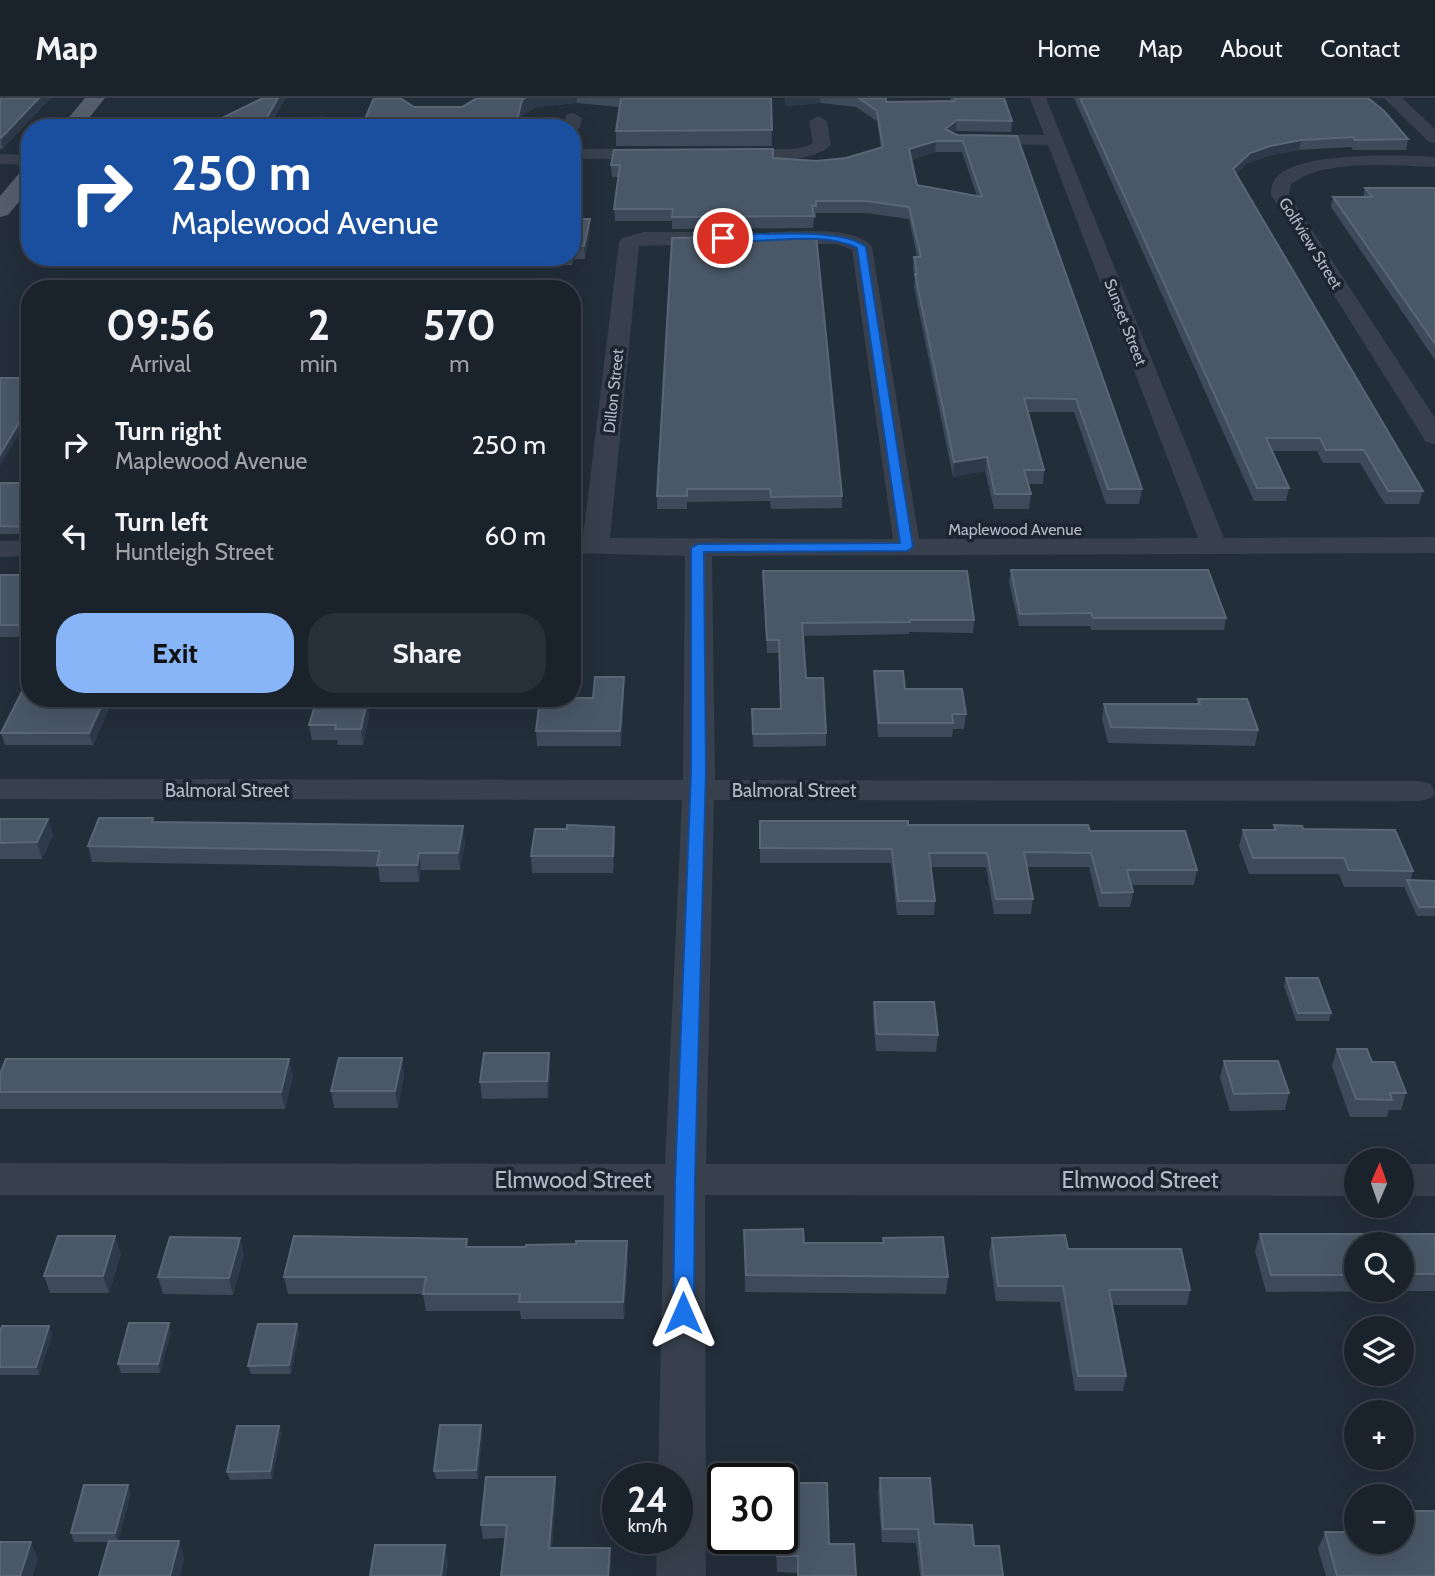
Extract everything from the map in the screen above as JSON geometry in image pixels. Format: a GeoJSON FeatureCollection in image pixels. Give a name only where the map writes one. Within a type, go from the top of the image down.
{"type":"FeatureCollection","features":[{"type":"Feature","properties":{"kind":"main road"},"geometry":{"type":"LineString","coordinates":[[78,119],[95,98]]}},
{"type":"Feature","properties":{"kind":"main road"},"geometry":{"type":"LineString","coordinates":[[0,210],[21,186]]}},
{"type":"Feature","properties":{"kind":"street","name":"Sunset Street"},"geometry":{"type":"LineString","coordinates":[[1038,98],[1210,537]]}},
{"type":"Feature","properties":{"kind":"street"},"geometry":{"type":"LineString","coordinates":[[1392,98],[1435,138]]}},
{"type":"Feature","properties":{"kind":"street"},"geometry":{"type":"LineString","coordinates":[[708,154],[797,154],[814,151],[822,145],[818,121]]}},
{"type":"Feature","properties":{"kind":"street"},"geometry":{"type":"LineString","coordinates":[[956,139],[1055,140]]}},
{"type":"Feature","properties":{"kind":"street"},"geometry":{"type":"LineString","coordinates":[[581,154],[681,154]]}},
{"type":"Feature","properties":{"kind":"street"},"geometry":{"type":"LineString","coordinates":[[0,159],[21,160]]}},
{"type":"Feature","properties":{"kind":"street","name":"Golfview Street"},"geometry":{"type":"LineString","coordinates":[[1435,162],[1323,164],[1290,174],[1278,187],[1280,195],[1435,437]]}},
{"type":"Feature","properties":{"kind":"street","name":"Dillon Street"},"geometry":{"type":"LineString","coordinates":[[584,544],[629,244],[633,240],[840,239],[855,243],[863,250],[905,538]]}},
{"type":"Feature","properties":{"kind":"street","name":"Maplewood Avenue"},"geometry":{"type":"LineString","coordinates":[[1210,537],[1435,527]]}},
{"type":"Feature","properties":{"kind":"street","name":"Maplewood Avenue"},"geometry":{"type":"LineString","coordinates":[[584,544],[662,535],[905,538],[1210,537],[1435,545]]}},
{"type":"Feature","properties":{"kind":"street","name":"Maplewood Avenue"},"geometry":{"type":"LineString","coordinates":[[584,544],[698,548],[905,538]]}},
{"type":"Feature","properties":{"kind":"street"},"geometry":{"type":"LineString","coordinates":[[0,549],[21,548]]}},
{"type":"Feature","properties":{"kind":"street"},"geometry":{"type":"LineString","coordinates":[[681,1576],[685,1180],[697,790],[698,548]]}},
{"type":"Feature","properties":{"kind":"street","name":"Balmoral Street"},"geometry":{"type":"LineString","coordinates":[[0,789],[1420,791]]}},
{"type":"Feature","properties":{"kind":"street","name":"Elmwood Street"},"geometry":{"type":"LineString","coordinates":[[0,1180],[1344,1180]]}},
{"type":"Feature","properties":{"kind":"street"},"geometry":{"type":"LineString","coordinates":[[1414,1181],[1435,1181]]}},
{"type":"Feature","properties":{"kind":"building"},"geometry":{"type":"Polygon","coordinates":[[[0,98],[39,98],[1,138],[0,138],[0,98]]]}},
{"type":"Feature","properties":{"kind":"building"},"geometry":{"type":"Polygon","coordinates":[[[263,98],[278,98],[266,119],[220,119],[263,98]]]}},
{"type":"Feature","properties":{"kind":"building"},"geometry":{"type":"Polygon","coordinates":[[[374,98],[400,98],[414,107],[462,107],[477,98],[525,98],[522,100],[517,119],[365,119],[374,98]]]}},
{"type":"Feature","properties":{"kind":"building"},"geometry":{"type":"Polygon","coordinates":[[[621,98],[771,98],[772,130],[616,131],[621,98]]]}},
{"type":"Feature","properties":{"kind":"building"},"geometry":{"type":"Polygon","coordinates":[[[859,98],[886,98],[886,102],[1004,98],[1012,121],[957,120],[945,129],[957,135],[1017,136],[1142,489],[1108,489],[1076,399],[1024,398],[1044,470],[1024,470],[1031,494],[995,494],[987,457],[954,462],[915,274],[914,257],[921,257],[909,207],[866,201],[816,201],[816,206],[812,206],[814,216],[672,217],[673,209],[614,209],[620,165],[611,165],[614,150],[773,149],[773,158],[817,161],[846,158],[883,147],[877,111],[859,98]],[[936,141],[909,149],[917,185],[982,197],[963,141],[936,141]]]}},
{"type":"Feature","properties":{"kind":"building"},"geometry":{"type":"Polygon","coordinates":[[[1080,98],[1368,98],[1384,111],[1408,139],[1355,140],[1353,137],[1301,140],[1250,153],[1233,169],[1423,491],[1388,491],[1364,450],[1326,450],[1320,438],[1266,438],[1289,488],[1257,488],[1080,98]]]}},
{"type":"Feature","properties":{"kind":"building"},"geometry":{"type":"Polygon","coordinates":[[[1365,188],[1435,188],[1435,344],[1333,197],[1372,197],[1365,188]]]}},
{"type":"Feature","properties":{"kind":"building"},"geometry":{"type":"Polygon","coordinates":[[[581,219],[590,219],[584,246],[581,246],[581,219]]]}},
{"type":"Feature","properties":{"kind":"building"},"geometry":{"type":"Polygon","coordinates":[[[816,235],[842,496],[771,497],[770,489],[687,489],[687,496],[657,496],[672,238],[816,235]]]}},
{"type":"Feature","properties":{"kind":"building"},"geometry":{"type":"Polygon","coordinates":[[[0,378],[21,378],[21,419],[0,455],[0,378]]]}},
{"type":"Feature","properties":{"kind":"building"},"geometry":{"type":"Polygon","coordinates":[[[0,483],[21,483],[21,527],[0,526],[0,483]]]}},
{"type":"Feature","properties":{"kind":"building"},"geometry":{"type":"Polygon","coordinates":[[[1011,570],[1208,570],[1226,618],[1093,618],[1091,613],[1020,614],[1011,570]]]}},
{"type":"Feature","properties":{"kind":"building"},"geometry":{"type":"Polygon","coordinates":[[[763,571],[967,571],[974,620],[802,623],[806,678],[823,678],[826,733],[753,734],[752,709],[781,709],[779,640],[767,640],[763,571]]]}},
{"type":"Feature","properties":{"kind":"building"},"geometry":{"type":"Polygon","coordinates":[[[0,575],[21,575],[21,625],[0,625],[0,575]]]}},
{"type":"Feature","properties":{"kind":"building"},"geometry":{"type":"Polygon","coordinates":[[[874,671],[903,671],[905,689],[962,689],[966,714],[952,714],[953,723],[879,723],[874,671]]]}},
{"type":"Feature","properties":{"kind":"building"},"geometry":{"type":"Polygon","coordinates":[[[595,677],[624,677],[620,731],[536,731],[539,707],[581,707],[581,698],[593,698],[595,677]]]}},
{"type":"Feature","properties":{"kind":"building"},"geometry":{"type":"Polygon","coordinates":[[[21,694],[21,707],[101,707],[89,733],[1,733],[21,694]]]}},
{"type":"Feature","properties":{"kind":"building"},"geometry":{"type":"Polygon","coordinates":[[[1198,699],[1247,699],[1258,730],[1111,727],[1104,704],[1200,704],[1198,699]]]}},
{"type":"Feature","properties":{"kind":"building"},"geometry":{"type":"Polygon","coordinates":[[[314,707],[366,707],[361,729],[309,725],[314,707]]]}},
{"type":"Feature","properties":{"kind":"building"},"geometry":{"type":"Polygon","coordinates":[[[99,818],[153,818],[152,822],[463,826],[458,853],[419,853],[417,865],[377,865],[380,851],[88,846],[99,818]]]}},
{"type":"Feature","properties":{"kind":"building"},"geometry":{"type":"Polygon","coordinates":[[[0,819],[48,819],[37,842],[0,843],[0,819]]]}},
{"type":"Feature","properties":{"kind":"building"},"geometry":{"type":"Polygon","coordinates":[[[760,821],[908,821],[908,825],[1088,825],[1090,831],[1185,831],[1197,870],[1127,870],[1133,892],[1102,893],[1091,853],[1024,852],[1033,899],[996,899],[987,853],[929,853],[935,901],[898,901],[892,849],[760,848],[760,821]]]}},
{"type":"Feature","properties":{"kind":"building"},"geometry":{"type":"Polygon","coordinates":[[[567,825],[614,827],[613,856],[531,856],[535,829],[567,829],[567,825]]]}},
{"type":"Feature","properties":{"kind":"building"},"geometry":{"type":"Polygon","coordinates":[[[1274,825],[1302,826],[1303,829],[1395,830],[1413,871],[1349,870],[1344,858],[1253,858],[1243,830],[1276,830],[1274,825]]]}},
{"type":"Feature","properties":{"kind":"building"},"geometry":{"type":"Polygon","coordinates":[[[1407,880],[1435,881],[1435,907],[1419,907],[1407,880]]]}},
{"type":"Feature","properties":{"kind":"building"},"geometry":{"type":"Polygon","coordinates":[[[1286,978],[1318,978],[1331,1013],[1298,1013],[1286,978]]]}},
{"type":"Feature","properties":{"kind":"building"},"geometry":{"type":"Polygon","coordinates":[[[874,1002],[934,1002],[938,1035],[877,1034],[874,1002]]]}},
{"type":"Feature","properties":{"kind":"building"},"geometry":{"type":"Polygon","coordinates":[[[1337,1049],[1367,1049],[1372,1062],[1394,1062],[1406,1093],[1390,1093],[1392,1100],[1356,1099],[1337,1049]]]}},
{"type":"Feature","properties":{"kind":"building"},"geometry":{"type":"Polygon","coordinates":[[[484,1053],[549,1053],[547,1081],[480,1082],[484,1053]]]}},
{"type":"Feature","properties":{"kind":"building"},"geometry":{"type":"Polygon","coordinates":[[[339,1058],[402,1058],[395,1091],[331,1091],[339,1058]]]}},
{"type":"Feature","properties":{"kind":"building"},"geometry":{"type":"Polygon","coordinates":[[[6,1059],[289,1059],[281,1092],[0,1092],[0,1074],[6,1059]]]}},
{"type":"Feature","properties":{"kind":"building"},"geometry":{"type":"Polygon","coordinates":[[[1224,1061],[1278,1061],[1289,1093],[1234,1094],[1224,1061]]]}},
{"type":"Feature","properties":{"kind":"building"},"geometry":{"type":"Polygon","coordinates":[[[803,1229],[804,1243],[884,1243],[883,1238],[943,1237],[948,1277],[746,1275],[744,1230],[803,1229]]]}},
{"type":"Feature","properties":{"kind":"building"},"geometry":{"type":"Polygon","coordinates":[[[1260,1234],[1344,1234],[1344,1275],[1271,1275],[1260,1234]]]}},
{"type":"Feature","properties":{"kind":"building"},"geometry":{"type":"Polygon","coordinates":[[[1414,1234],[1435,1234],[1435,1274],[1414,1274],[1414,1234]]]}},
{"type":"Feature","properties":{"kind":"building"},"geometry":{"type":"Polygon","coordinates":[[[1065,1235],[1068,1249],[1181,1249],[1190,1290],[1109,1290],[1126,1376],[1078,1376],[1063,1286],[998,1286],[992,1238],[1065,1235]]]}},
{"type":"Feature","properties":{"kind":"building"},"geometry":{"type":"Polygon","coordinates":[[[58,1236],[115,1236],[103,1276],[44,1276],[58,1236]]]}},
{"type":"Feature","properties":{"kind":"building"},"geometry":{"type":"Polygon","coordinates":[[[294,1236],[467,1239],[466,1247],[526,1247],[576,1244],[576,1241],[627,1241],[623,1302],[519,1302],[520,1294],[423,1294],[426,1277],[284,1277],[294,1236]]]}},
{"type":"Feature","properties":{"kind":"building"},"geometry":{"type":"Polygon","coordinates":[[[170,1237],[240,1238],[229,1278],[158,1277],[170,1237]]]}},
{"type":"Feature","properties":{"kind":"building"},"geometry":{"type":"Polygon","coordinates":[[[129,1323],[169,1323],[158,1364],[118,1364],[129,1323]]]}},
{"type":"Feature","properties":{"kind":"building"},"geometry":{"type":"Polygon","coordinates":[[[258,1324],[297,1324],[289,1365],[248,1366],[258,1324]]]}},
{"type":"Feature","properties":{"kind":"building"},"geometry":{"type":"Polygon","coordinates":[[[2,1326],[49,1326],[36,1367],[0,1367],[2,1326]]]}},
{"type":"Feature","properties":{"kind":"building"},"geometry":{"type":"Polygon","coordinates":[[[440,1425],[481,1425],[476,1470],[434,1471],[440,1425]]]}},
{"type":"Feature","properties":{"kind":"building"},"geometry":{"type":"Polygon","coordinates":[[[237,1426],[279,1426],[270,1471],[227,1472],[237,1426]]]}},
{"type":"Feature","properties":{"kind":"building"},"geometry":{"type":"Polygon","coordinates":[[[486,1477],[555,1477],[549,1548],[602,1548],[602,1554],[610,1554],[608,1576],[501,1576],[507,1525],[481,1525],[486,1477]]]}},
{"type":"Feature","properties":{"kind":"building"},"geometry":{"type":"Polygon","coordinates":[[[880,1478],[930,1478],[934,1524],[972,1525],[974,1546],[999,1546],[1003,1576],[923,1576],[918,1529],[883,1529],[880,1478]]]}},
{"type":"Feature","properties":{"kind":"building"},"geometry":{"type":"Polygon","coordinates":[[[798,1483],[827,1483],[829,1544],[854,1544],[856,1576],[798,1576],[798,1556],[777,1556],[798,1554],[798,1483]]]}},
{"type":"Feature","properties":{"kind":"building"},"geometry":{"type":"Polygon","coordinates":[[[84,1485],[128,1485],[115,1533],[71,1533],[84,1485]]]}},
{"type":"Feature","properties":{"kind":"building"},"geometry":{"type":"Polygon","coordinates":[[[1414,1511],[1435,1511],[1435,1576],[1337,1576],[1325,1532],[1344,1532],[1344,1554],[1414,1554],[1414,1511]]]}},
{"type":"Feature","properties":{"kind":"building"},"geometry":{"type":"Polygon","coordinates":[[[109,1541],[179,1541],[170,1576],[99,1576],[109,1541]]]}},
{"type":"Feature","properties":{"kind":"building"},"geometry":{"type":"Polygon","coordinates":[[[0,1542],[31,1542],[20,1576],[0,1576],[0,1542]]]}},
{"type":"Feature","properties":{"kind":"building"},"geometry":{"type":"Polygon","coordinates":[[[375,1545],[445,1545],[441,1576],[370,1576],[375,1545]]]}},
{"type":"Feature","properties":{"kind":"route"},"geometry":{"type":"LineString","coordinates":[[683,1313],[699,771],[698,548],[907,547],[862,247],[850,241],[829,237],[723,238]]}}]}
